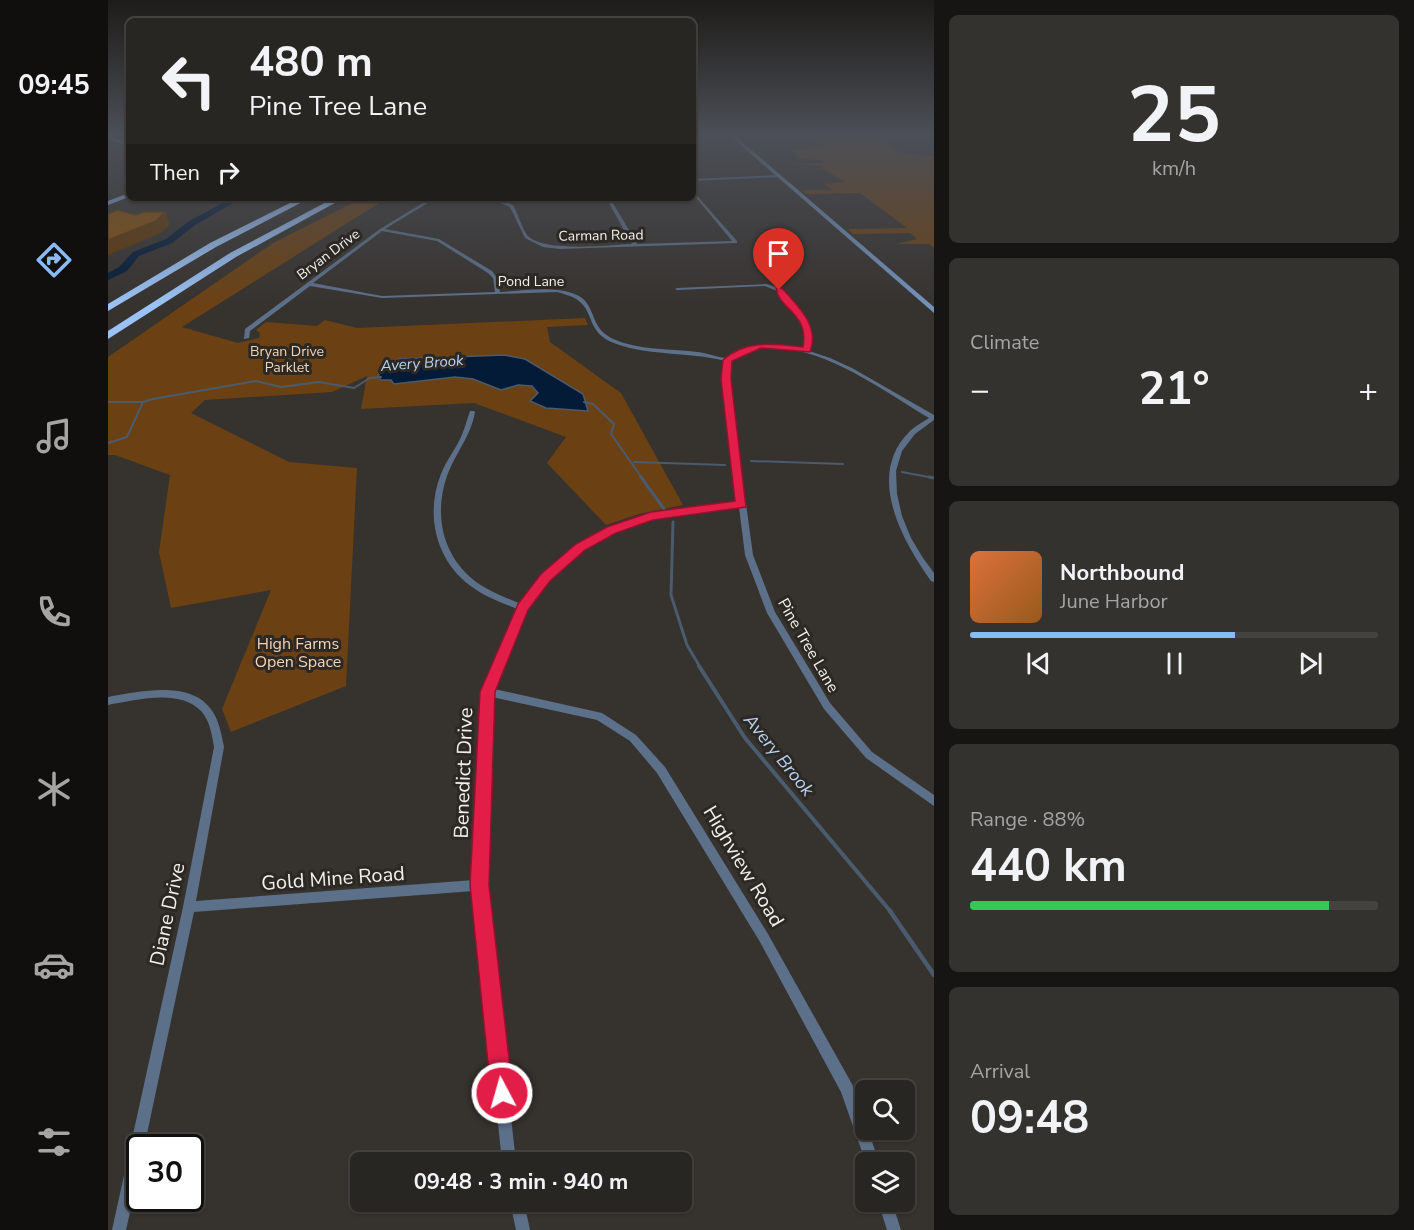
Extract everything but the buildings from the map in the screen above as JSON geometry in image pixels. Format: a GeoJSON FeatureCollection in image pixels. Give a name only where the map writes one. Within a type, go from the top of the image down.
{"type":"FeatureCollection","features":[{"type":"Feature","properties":{"kind":"highway"},"geometry":{"type":"LineString","coordinates":[[108,301],[192,251],[288,201]]}},
{"type":"Feature","properties":{"kind":"highway"},"geometry":{"type":"LineString","coordinates":[[108,308],[213,245],[300,201]]}},
{"type":"Feature","properties":{"kind":"highway"},"geometry":{"type":"LineString","coordinates":[[108,328],[229,251],[324,201]]}},
{"type":"Feature","properties":{"kind":"highway"},"geometry":{"type":"LineString","coordinates":[[108,336],[240,251],[334,201]]}},
{"type":"Feature","properties":{"kind":"main road"},"geometry":{"type":"LineString","coordinates":[[797,191],[934,311]]}},
{"type":"Feature","properties":{"kind":"main road"},"geometry":{"type":"LineString","coordinates":[[108,203],[126,196]]}},
{"type":"Feature","properties":{"kind":"street","name":"Carman Road"},"geometry":{"type":"LineString","coordinates":[[500,201],[512,206],[526,237],[534,242],[560,248],[735,242],[696,196]]}},
{"type":"Feature","properties":{"kind":"street","name":"Bryan Drive"},"geometry":{"type":"LineString","coordinates":[[246,338],[247,330],[381,230],[429,201]]}},
{"type":"Feature","properties":{"kind":"street"},"geometry":{"type":"LineString","coordinates":[[610,201],[635,245]]}},
{"type":"Feature","properties":{"kind":"street"},"geometry":{"type":"LineString","coordinates":[[381,230],[426,236],[448,243],[490,272],[495,278],[498,293]]}},
{"type":"Feature","properties":{"kind":"street","name":"Pond Lane"},"geometry":{"type":"LineString","coordinates":[[309,284],[382,297],[570,293],[587,304],[599,332],[614,341],[635,347],[693,352],[728,360]]}},
{"type":"Feature","properties":{"kind":"street"},"geometry":{"type":"LineString","coordinates":[[677,289],[765,285],[779,290],[803,318],[810,335],[807,350]]}},
{"type":"Feature","properties":{"kind":"street"},"geometry":{"type":"LineString","coordinates":[[728,360],[744,350],[760,346],[807,350],[831,360],[933,417],[916,428],[898,448],[892,476],[893,495],[899,518],[924,566],[934,579]]}},
{"type":"Feature","properties":{"kind":"street","name":"Pine Tree Lane"},"geometry":{"type":"LineString","coordinates":[[728,360],[726,379],[749,555],[771,613],[827,706],[869,755],[934,801]]}},
{"type":"Feature","properties":{"kind":"street"},"geometry":{"type":"LineString","coordinates":[[472,412],[471,425],[444,475],[438,496],[436,519],[441,544],[454,566],[476,586],[522,608]]}},
{"type":"Feature","properties":{"kind":"street","name":"Benedict Drive"},"geometry":{"type":"LineString","coordinates":[[508,1152],[479,885],[488,692],[522,608],[546,578],[581,547],[612,530],[651,516],[741,504]]}},
{"type":"Feature","properties":{"kind":"street","name":"Diane Drive"},"geometry":{"type":"LineString","coordinates":[[108,701],[176,692],[193,698],[218,726],[219,747],[189,907],[118,1230]]}},
{"type":"Feature","properties":{"kind":"street","name":"Highview Road"},"geometry":{"type":"LineString","coordinates":[[488,692],[599,716],[633,738],[662,770],[764,938],[847,1089],[869,1152]]}},
{"type":"Feature","properties":{"kind":"street","name":"Gold Mine Road"},"geometry":{"type":"LineString","coordinates":[[189,907],[479,885]]}},
{"type":"Feature","properties":{"kind":"street"},"geometry":{"type":"LineString","coordinates":[[519,1212],[523,1230]]}},
{"type":"Feature","properties":{"kind":"street"},"geometry":{"type":"LineString","coordinates":[[888,1212],[894,1230]]}},
{"type":"Feature","properties":{"kind":"green space"},"geometry":{"type":"Polygon","coordinates":[[[803,191],[934,191],[934,248],[929,244],[896,244],[917,239],[910,233],[853,234],[848,229],[907,228],[860,193],[806,194],[803,191]]]}},
{"type":"Feature","properties":{"kind":"green space"},"geometry":{"type":"Polygon","coordinates":[[[356,201],[382,201],[182,327],[238,343],[259,338],[260,333],[256,330],[266,322],[317,326],[325,320],[357,328],[585,318],[588,325],[547,327],[550,342],[621,393],[683,505],[639,514],[606,525],[547,463],[566,437],[474,403],[361,409],[367,376],[332,392],[205,400],[191,413],[289,462],[357,468],[346,686],[231,732],[222,709],[271,590],[171,608],[159,552],[170,475],[115,455],[108,455],[108,357],[273,243],[356,201]]]}},
{"type":"Feature","properties":{"kind":"water"},"geometry":{"type":"Polygon","coordinates":[[[504,355],[525,359],[583,394],[588,411],[546,408],[530,401],[538,393],[532,386],[518,385],[501,390],[473,379],[455,377],[394,384],[391,380],[381,380],[378,377],[380,372],[399,359],[504,355]]]}},
{"type":"Feature","properties":{"kind":"waterway"},"geometry":{"type":"LineString","coordinates":[[108,277],[123,269],[136,254],[169,241],[192,223],[232,201]]}},
{"type":"Feature","properties":{"kind":"waterway","name":"Avery Brook"},"geometry":{"type":"LineString","coordinates":[[143,402],[256,381],[281,387],[319,382],[354,388],[370,378],[381,377]]}},
{"type":"Feature","properties":{"kind":"waterway"},"geometry":{"type":"LineString","coordinates":[[108,402],[143,402]]}},
{"type":"Feature","properties":{"kind":"waterway","name":"Avery Brook"},"geometry":{"type":"LineString","coordinates":[[108,443],[127,437],[143,402]]}},
{"type":"Feature","properties":{"kind":"waterway","name":"Avery Brook"},"geometry":{"type":"LineString","coordinates":[[584,402],[593,404],[614,424],[611,434],[642,478]]}},
{"type":"Feature","properties":{"kind":"waterway"},"geometry":{"type":"LineString","coordinates":[[751,461],[843,464]]}},
{"type":"Feature","properties":{"kind":"waterway"},"geometry":{"type":"LineString","coordinates":[[634,462],[725,465]]}},
{"type":"Feature","properties":{"kind":"waterway"},"geometry":{"type":"LineString","coordinates":[[902,472],[934,478],[929,477]]}},
{"type":"Feature","properties":{"kind":"waterway","name":"Avery Brook"},"geometry":{"type":"LineString","coordinates":[[641,477],[664,509]]}},
{"type":"Feature","properties":{"kind":"waterway","name":"Avery Brook"},"geometry":{"type":"LineString","coordinates":[[673,522],[671,595],[687,645],[700,667]]}},
{"type":"Feature","properties":{"kind":"waterway","name":"Avery Brook"},"geometry":{"type":"LineString","coordinates":[[699,666],[745,738],[891,912]]}},
{"type":"Feature","properties":{"kind":"waterway","name":"Avery Brook"},"geometry":{"type":"LineString","coordinates":[[890,911],[934,975]]}},
{"type":"Feature","properties":{"kind":"route"},"geometry":{"type":"LineString","coordinates":[[502,1093],[479,885],[488,692],[522,608],[546,578],[581,547],[612,530],[651,516],[741,504],[726,379],[728,360],[744,350],[760,346],[783,346],[807,350],[810,335],[803,318],[779,290]]}},
{"type":"Feature","properties":{"kind":"park label","name":"Bryan Drive Parklet"},"geometry":{"type":"Point","coordinates":[287,360]}},
{"type":"Feature","properties":{"kind":"park label","name":"High Farms Open Space"},"geometry":{"type":"Point","coordinates":[298,652]}}]}
